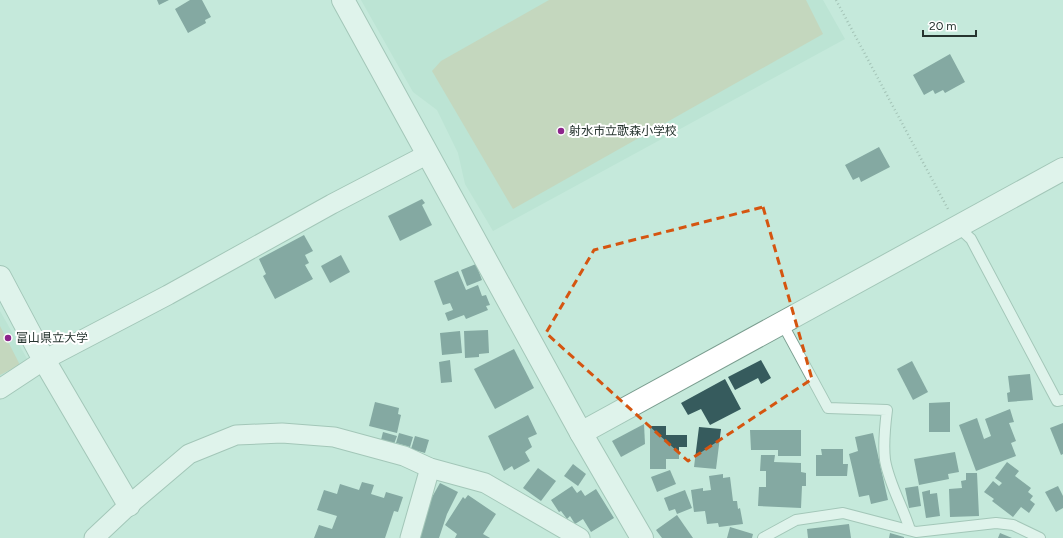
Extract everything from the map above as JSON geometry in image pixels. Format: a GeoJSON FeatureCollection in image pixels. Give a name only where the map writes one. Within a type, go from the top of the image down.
{"type":"FeatureCollection","features":[{"type":"Feature","properties":{"kind":"street"},"geometry":{"type":"LineString","coordinates":[[343,0],[582,434],[642,538]]}},
{"type":"Feature","properties":{"kind":"street"},"geometry":{"type":"LineString","coordinates":[[0,388],[44,360],[168,295],[332,204],[428,154]]}},
{"type":"Feature","properties":{"kind":"street"},"geometry":{"type":"LineString","coordinates":[[582,434],[957,226],[1063,169]]}},
{"type":"Feature","properties":{"kind":"street"},"geometry":{"type":"LineString","coordinates":[[0,277],[44,360],[129,506]]}},
{"type":"Feature","properties":{"kind":"street"},"geometry":{"type":"LineString","coordinates":[[94,538],[189,454],[236,435],[282,433],[334,437],[404,456],[430,468],[485,483],[580,538]]}},
{"type":"Feature","properties":{"kind":"street"},"geometry":{"type":"LineString","coordinates":[[410,538],[430,468]]}},
{"type":"Feature","properties":{"kind":"lane"},"geometry":{"type":"LineString","coordinates":[[957,226],[971,239],[1057,401],[1063,400]]}},
{"type":"Feature","properties":{"kind":"lane"},"geometry":{"type":"LineString","coordinates":[[782,323],[828,408],[887,410],[884,435],[885,460],[910,530]]}},
{"type":"Feature","properties":{"kind":"lane"},"geometry":{"type":"LineString","coordinates":[[763,538],[796,520],[843,513],[916,532],[996,523],[1013,525],[1040,538]]}},
{"type":"Feature","properties":{"kind":"path"},"geometry":{"type":"LineString","coordinates":[[836,0],[957,226]]}},
{"type":"Feature","properties":{"kind":"highlighted area"},"geometry":{"type":"Polygon","coordinates":[[[763,207],[812,379],[688,461],[546,333],[594,250],[763,207]]]}},
{"type":"Feature","properties":{"kind":"shaded area","name":"射水市立歌森小学校"},"geometry":{"type":"Polygon","coordinates":[[[361,0],[823,0],[845,39],[493,231],[465,184],[458,153],[437,110],[413,92],[361,0]]]}},
{"type":"Feature","properties":{"kind":"shaded area","name":"射水市立歌森小学校"},"geometry":{"type":"Polygon","coordinates":[[[549,0],[806,0],[823,34],[513,209],[432,71],[441,61],[549,0]]]}},
{"type":"Feature","properties":{"kind":"shaded area","name":"富山県立大学"},"geometry":{"type":"Polygon","coordinates":[[[0,311],[30,364],[0,380],[0,311]]]}},
{"type":"Feature","properties":{"kind":"shaded area"},"geometry":{"type":"Polygon","coordinates":[[[0,326],[20,365],[0,375],[0,326]]]}},
{"type":"Feature","properties":{"kind":"building"},"geometry":{"type":"Polygon","coordinates":[[[157,0],[169,0],[159,5],[157,0]]]}},
{"type":"Feature","properties":{"kind":"building"},"geometry":{"type":"Polygon","coordinates":[[[190,0],[202,0],[211,17],[205,20],[206,23],[188,33],[175,9],[190,0]]]}},
{"type":"Feature","properties":{"kind":"building"},"geometry":{"type":"Polygon","coordinates":[[[950,54],[965,82],[945,93],[943,90],[935,94],[933,90],[924,95],[913,75],[950,54]]]}},
{"type":"Feature","properties":{"kind":"building"},"geometry":{"type":"Polygon","coordinates":[[[879,147],[890,167],[861,182],[859,177],[853,180],[845,165],[879,147]]]}},
{"type":"Feature","properties":{"kind":"building"},"geometry":{"type":"Polygon","coordinates":[[[422,199],[425,203],[422,205],[432,225],[400,241],[388,216],[422,199]]]}},
{"type":"Feature","properties":{"kind":"building"},"geometry":{"type":"Polygon","coordinates":[[[304,235],[313,251],[305,255],[309,263],[305,265],[313,279],[275,299],[263,276],[266,274],[259,259],[304,235]]]}},
{"type":"Feature","properties":{"kind":"building"},"geometry":{"type":"Polygon","coordinates":[[[341,255],[350,272],[330,283],[321,266],[341,255]]]}},
{"type":"Feature","properties":{"kind":"building"},"geometry":{"type":"Polygon","coordinates":[[[476,264],[482,280],[467,286],[461,270],[476,264]]]}},
{"type":"Feature","properties":{"kind":"building"},"geometry":{"type":"Polygon","coordinates":[[[458,271],[466,290],[478,285],[482,296],[486,295],[490,305],[486,306],[488,310],[466,319],[464,315],[448,321],[445,313],[453,310],[450,303],[443,305],[434,281],[458,271]]]}},
{"type":"Feature","properties":{"kind":"building"},"geometry":{"type":"Polygon","coordinates":[[[488,330],[489,353],[479,354],[479,357],[465,358],[464,331],[488,330]]]}},
{"type":"Feature","properties":{"kind":"building"},"geometry":{"type":"Polygon","coordinates":[[[460,331],[462,353],[442,355],[440,333],[460,331]]]}},
{"type":"Feature","properties":{"kind":"building"},"geometry":{"type":"Polygon","coordinates":[[[514,349],[534,388],[495,409],[474,369],[514,349]]]}},
{"type":"Feature","properties":{"kind":"building"},"geometry":{"type":"Polygon","coordinates":[[[450,360],[452,382],[441,383],[439,362],[450,360]]]}},
{"type":"Feature","properties":{"kind":"building"},"geometry":{"type":"Polygon","coordinates":[[[761,360],[771,378],[761,384],[758,378],[735,390],[728,377],[761,360]]]}},
{"type":"Feature","properties":{"kind":"building"},"geometry":{"type":"Polygon","coordinates":[[[912,361],[928,392],[913,400],[897,369],[912,361]]]}},
{"type":"Feature","properties":{"kind":"building"},"geometry":{"type":"Polygon","coordinates":[[[1030,374],[1033,400],[1008,402],[1007,393],[1010,392],[1008,376],[1030,374]]]}},
{"type":"Feature","properties":{"kind":"building"},"geometry":{"type":"Polygon","coordinates":[[[725,379],[741,409],[710,425],[701,409],[688,415],[681,403],[725,379]]]}},
{"type":"Feature","properties":{"kind":"building"},"geometry":{"type":"Polygon","coordinates":[[[375,402],[399,408],[398,414],[401,415],[397,433],[369,426],[375,402]]]}},
{"type":"Feature","properties":{"kind":"building"},"geometry":{"type":"Polygon","coordinates":[[[950,402],[950,432],[929,432],[929,403],[950,402]]]}},
{"type":"Feature","properties":{"kind":"building"},"geometry":{"type":"Polygon","coordinates":[[[1010,409],[1014,422],[1009,423],[1016,441],[1011,443],[1016,456],[976,471],[959,425],[977,418],[984,439],[991,436],[985,419],[1010,409]]]}},
{"type":"Feature","properties":{"kind":"building"},"geometry":{"type":"Polygon","coordinates":[[[528,415],[537,434],[528,438],[532,447],[525,452],[530,461],[514,470],[512,466],[504,471],[488,436],[528,415]]]}},
{"type":"Feature","properties":{"kind":"building"},"geometry":{"type":"Polygon","coordinates":[[[1063,423],[1063,454],[1061,455],[1050,428],[1063,423]]]}},
{"type":"Feature","properties":{"kind":"building"},"geometry":{"type":"Polygon","coordinates":[[[644,424],[645,444],[621,457],[612,441],[644,424]]]}},
{"type":"Feature","properties":{"kind":"building"},"geometry":{"type":"Polygon","coordinates":[[[650,426],[666,426],[666,435],[687,435],[687,447],[679,447],[679,459],[666,459],[666,469],[650,469],[650,426]]]}},
{"type":"Feature","properties":{"kind":"building"},"geometry":{"type":"Polygon","coordinates":[[[699,427],[721,429],[716,469],[694,467],[699,427]]]}},
{"type":"Feature","properties":{"kind":"building"},"geometry":{"type":"Polygon","coordinates":[[[750,430],[801,430],[801,456],[778,456],[778,450],[751,450],[750,430]]]}},
{"type":"Feature","properties":{"kind":"building"},"geometry":{"type":"Polygon","coordinates":[[[383,432],[397,436],[394,444],[381,440],[383,432]]]}},
{"type":"Feature","properties":{"kind":"building"},"geometry":{"type":"Polygon","coordinates":[[[399,433],[413,437],[410,447],[396,443],[399,433]]]}},
{"type":"Feature","properties":{"kind":"building"},"geometry":{"type":"Polygon","coordinates":[[[873,433],[888,500],[871,504],[869,495],[859,497],[849,454],[858,451],[855,437],[873,433]]]}},
{"type":"Feature","properties":{"kind":"building"},"geometry":{"type":"Polygon","coordinates":[[[415,436],[429,440],[425,453],[411,449],[415,436]]]}},
{"type":"Feature","properties":{"kind":"building"},"geometry":{"type":"Polygon","coordinates":[[[821,449],[843,449],[843,464],[848,464],[847,476],[816,476],[816,455],[822,455],[821,449]]]}},
{"type":"Feature","properties":{"kind":"building"},"geometry":{"type":"Polygon","coordinates":[[[955,452],[959,472],[948,474],[949,479],[919,485],[914,459],[955,452]]]}},
{"type":"Feature","properties":{"kind":"building"},"geometry":{"type":"Polygon","coordinates":[[[761,455],[775,455],[774,462],[801,463],[801,472],[806,473],[806,486],[802,486],[801,508],[758,506],[759,487],[766,487],[766,471],[760,471],[761,455]]]}},
{"type":"Feature","properties":{"kind":"building"},"geometry":{"type":"Polygon","coordinates":[[[1007,462],[1019,471],[1015,476],[1031,488],[1028,492],[1033,496],[1030,500],[1035,504],[1029,513],[1021,507],[1013,517],[992,501],[994,499],[984,492],[993,481],[999,486],[1002,483],[995,478],[1007,462]]]}},
{"type":"Feature","properties":{"kind":"building"},"geometry":{"type":"Polygon","coordinates":[[[573,464],[586,474],[578,486],[564,476],[573,464]]]}},
{"type":"Feature","properties":{"kind":"building"},"geometry":{"type":"Polygon","coordinates":[[[538,468],[556,481],[541,501],[523,488],[538,468]]]}},
{"type":"Feature","properties":{"kind":"building"},"geometry":{"type":"Polygon","coordinates":[[[670,470],[676,484],[657,492],[651,477],[670,470]]]}},
{"type":"Feature","properties":{"kind":"building"},"geometry":{"type":"Polygon","coordinates":[[[966,473],[977,473],[979,516],[950,517],[949,489],[962,488],[961,481],[966,480],[966,473]]]}},
{"type":"Feature","properties":{"kind":"building"},"geometry":{"type":"Polygon","coordinates":[[[723,474],[723,478],[730,477],[733,501],[737,501],[743,524],[719,527],[718,523],[707,524],[705,511],[694,512],[691,490],[703,488],[703,491],[711,490],[709,476],[723,474]]]}},
{"type":"Feature","properties":{"kind":"building"},"geometry":{"type":"Polygon","coordinates":[[[362,482],[374,485],[371,494],[384,498],[386,492],[403,497],[398,512],[394,511],[385,538],[314,538],[319,525],[332,529],[337,516],[317,510],[324,490],[337,494],[340,484],[359,490],[362,482]]]}},
{"type":"Feature","properties":{"kind":"building"},"geometry":{"type":"Polygon","coordinates":[[[440,483],[458,492],[447,514],[439,538],[419,538],[431,499],[440,483]]]}},
{"type":"Feature","properties":{"kind":"building"},"geometry":{"type":"Polygon","coordinates":[[[572,486],[577,493],[581,490],[585,496],[596,489],[614,518],[591,532],[583,519],[575,524],[570,516],[567,519],[561,511],[559,512],[551,500],[572,486]]]}},
{"type":"Feature","properties":{"kind":"building"},"geometry":{"type":"Polygon","coordinates":[[[918,486],[921,506],[909,508],[905,488],[918,486]]]}},
{"type":"Feature","properties":{"kind":"building"},"geometry":{"type":"Polygon","coordinates":[[[1058,486],[1063,496],[1063,508],[1056,512],[1045,492],[1058,486]]]}},
{"type":"Feature","properties":{"kind":"building"},"geometry":{"type":"Polygon","coordinates":[[[685,490],[692,508],[677,514],[675,509],[669,511],[664,498],[685,490]]]}},
{"type":"Feature","properties":{"kind":"building"},"geometry":{"type":"Polygon","coordinates":[[[930,490],[930,494],[937,493],[940,516],[926,518],[922,492],[930,490]]]}},
{"type":"Feature","properties":{"kind":"building"},"geometry":{"type":"Polygon","coordinates":[[[468,495],[496,514],[483,534],[490,538],[455,538],[457,534],[445,525],[463,497],[465,499],[468,495]]]}},
{"type":"Feature","properties":{"kind":"building"},"geometry":{"type":"Polygon","coordinates":[[[677,515],[693,538],[662,538],[656,530],[677,515]]]}},
{"type":"Feature","properties":{"kind":"building"},"geometry":{"type":"Polygon","coordinates":[[[849,524],[851,538],[808,538],[807,529],[849,524]]]}},
{"type":"Feature","properties":{"kind":"building"},"geometry":{"type":"Polygon","coordinates":[[[730,527],[753,534],[752,538],[727,538],[730,527]]]}},
{"type":"Feature","properties":{"kind":"building"},"geometry":{"type":"Polygon","coordinates":[[[890,533],[904,537],[904,538],[889,538],[890,533]]]}},
{"type":"Feature","properties":{"kind":"building"},"geometry":{"type":"Polygon","coordinates":[[[1000,533],[1012,538],[998,538],[1000,533]]]}},
{"type":"Feature","properties":{"kind":"place","name":"射水市立歌森小学校"},"geometry":{"type":"Point","coordinates":[561,131]}},
{"type":"Feature","properties":{"kind":"place","name":"富山県立大学"},"geometry":{"type":"Point","coordinates":[8,338]}}]}
